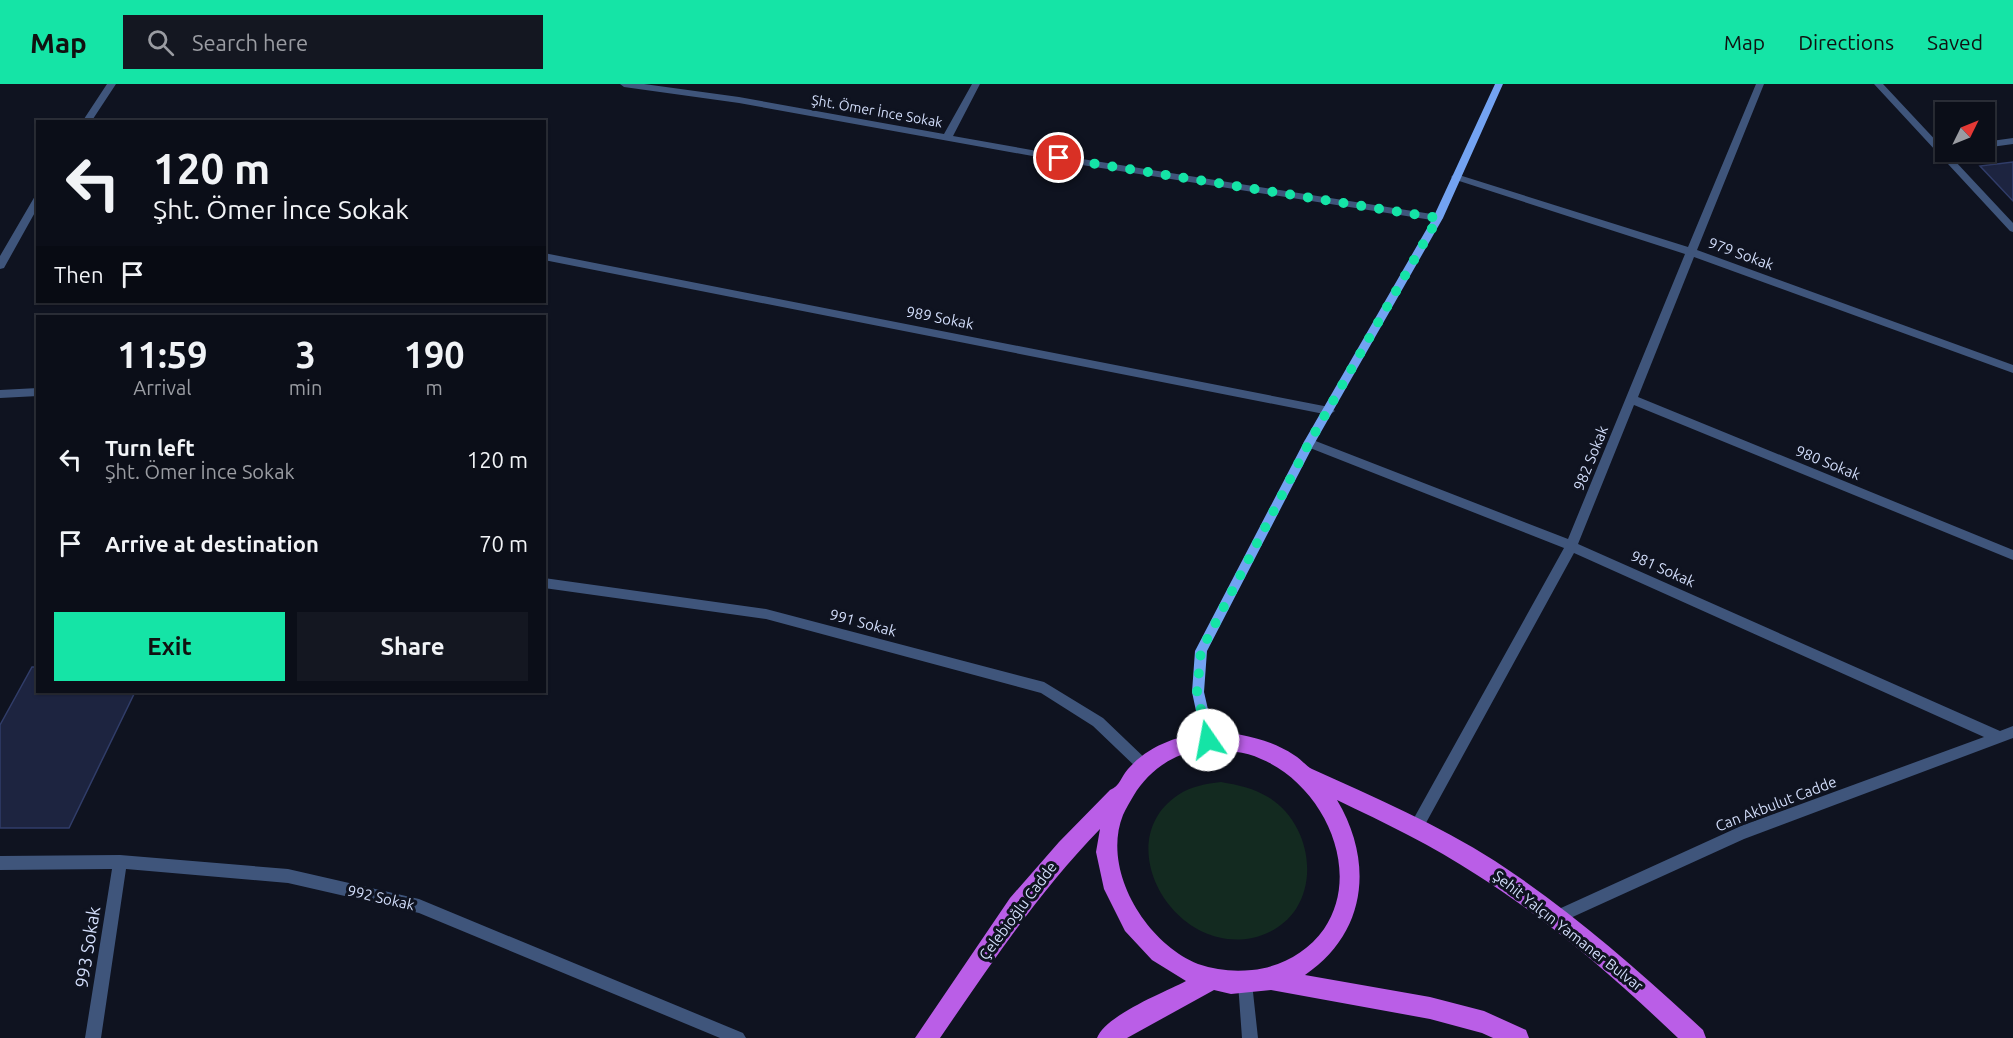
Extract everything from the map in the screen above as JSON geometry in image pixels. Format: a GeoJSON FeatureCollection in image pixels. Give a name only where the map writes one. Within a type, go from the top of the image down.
{"type":"FeatureCollection","features":[{"type":"Feature","properties":{"kind":"highway","name":"Çelebioğlu Cadde"},"geometry":{"type":"LineString","coordinates":[[926,1038],[1018,906],[1066,849],[1144,766],[1177,747],[1208,740],[1252,746],[1273,754],[1302,773]]}},
{"type":"Feature","properties":{"kind":"highway","name":"Şehit Yalçın Yamaner Bulvar"},"geometry":{"type":"LineString","coordinates":[[1302,773],[1416,827],[1486,868],[1555,918],[1649,995],[1695,1038]]}},
{"type":"Feature","properties":{"kind":"highway"},"geometry":{"type":"LineString","coordinates":[[1120,794],[1107,830],[1107,867],[1119,904],[1141,938],[1173,964],[1210,980],[1245,983],[1271,979],[1295,970],[1326,946],[1345,912],[1351,874],[1345,834],[1326,799],[1302,773]]}},
{"type":"Feature","properties":{"kind":"highway"},"geometry":{"type":"LineString","coordinates":[[1271,979],[1430,1008],[1484,1022],[1518,1038]]}},
{"type":"Feature","properties":{"kind":"highway"},"geometry":{"type":"LineString","coordinates":[[1108,1038],[1127,1024],[1210,980]]}},
{"type":"Feature","properties":{"kind":"main road"},"geometry":{"type":"LineString","coordinates":[[1208,740],[1197,692],[1201,651],[1309,443],[1438,218],[1499,84]]}},
{"type":"Feature","properties":{"kind":"street"},"geometry":{"type":"LineString","coordinates":[[87,120],[112,84]]}},
{"type":"Feature","properties":{"kind":"street","name":"Şht. Ömer İnce Sokak"},"geometry":{"type":"LineString","coordinates":[[624,84],[739,100],[1082,162],[1438,218]]}},
{"type":"Feature","properties":{"kind":"street","name":"Şht. Ömer İnce Sokak"},"geometry":{"type":"LineString","coordinates":[[947,138],[976,84]]}},
{"type":"Feature","properties":{"kind":"street","name":"982 Sokak"},"geometry":{"type":"LineString","coordinates":[[1416,827],[1571,546],[1760,84]]}},
{"type":"Feature","properties":{"kind":"street"},"geometry":{"type":"LineString","coordinates":[[1878,84],[1935,142]]}},
{"type":"Feature","properties":{"kind":"street"},"geometry":{"type":"LineString","coordinates":[[1995,143],[2013,141]]}},
{"type":"Feature","properties":{"kind":"street"},"geometry":{"type":"LineString","coordinates":[[1954,162],[2013,229]]}},
{"type":"Feature","properties":{"kind":"street","name":"979 Sokak"},"geometry":{"type":"LineString","coordinates":[[1456,177],[1691,252],[2013,369]]}},
{"type":"Feature","properties":{"kind":"street"},"geometry":{"type":"LineString","coordinates":[[0,265],[36,202]]}},
{"type":"Feature","properties":{"kind":"street","name":"989 Sokak"},"geometry":{"type":"LineString","coordinates":[[546,256],[1329,411]]}},
{"type":"Feature","properties":{"kind":"street"},"geometry":{"type":"LineString","coordinates":[[0,394],[36,393]]}},
{"type":"Feature","properties":{"kind":"street","name":"980 Sokak"},"geometry":{"type":"LineString","coordinates":[[1632,399],[2013,555]]}},
{"type":"Feature","properties":{"kind":"street","name":"981 Sokak"},"geometry":{"type":"LineString","coordinates":[[1309,443],[1571,546],[1999,737]]}},
{"type":"Feature","properties":{"kind":"street","name":"991 Sokak"},"geometry":{"type":"LineString","coordinates":[[546,583],[766,614],[1044,688],[1098,722],[1144,766]]}},
{"type":"Feature","properties":{"kind":"street","name":"Can Akbulut Cadde"},"geometry":{"type":"LineString","coordinates":[[1555,918],[1741,833],[2013,732]]}},
{"type":"Feature","properties":{"kind":"street","name":"992 Sokak"},"geometry":{"type":"LineString","coordinates":[[0,863],[120,862],[288,876],[419,906],[738,1038]]}},
{"type":"Feature","properties":{"kind":"street","name":"993 Sokak"},"geometry":{"type":"LineString","coordinates":[[93,1038],[120,862]]}},
{"type":"Feature","properties":{"kind":"street"},"geometry":{"type":"LineString","coordinates":[[1245,983],[1250,1038]]}},
{"type":"Feature","properties":{"kind":"green space"},"geometry":{"type":"Polygon","coordinates":[[[1221,782],[1257,791],[1281,807],[1299,833],[1304,848],[1307,879],[1296,909],[1277,928],[1252,938],[1223,938],[1197,929],[1175,912],[1159,890],[1150,865],[1149,839],[1158,815],[1178,795],[1188,789],[1221,782]]]}},
{"type":"Feature","properties":{"kind":"building"},"geometry":{"type":"Polygon","coordinates":[[[2013,162],[2013,201],[1980,166],[2013,162]]]}},
{"type":"Feature","properties":{"kind":"building"},"geometry":{"type":"Polygon","coordinates":[[[32,667],[36,667],[36,693],[135,693],[69,828],[0,828],[0,725],[32,667]]]}},
{"type":"Feature","properties":{"kind":"route"},"geometry":{"type":"LineString","coordinates":[[1059,158],[1438,218],[1309,443],[1201,651],[1197,692],[1208,740]]}}]}
